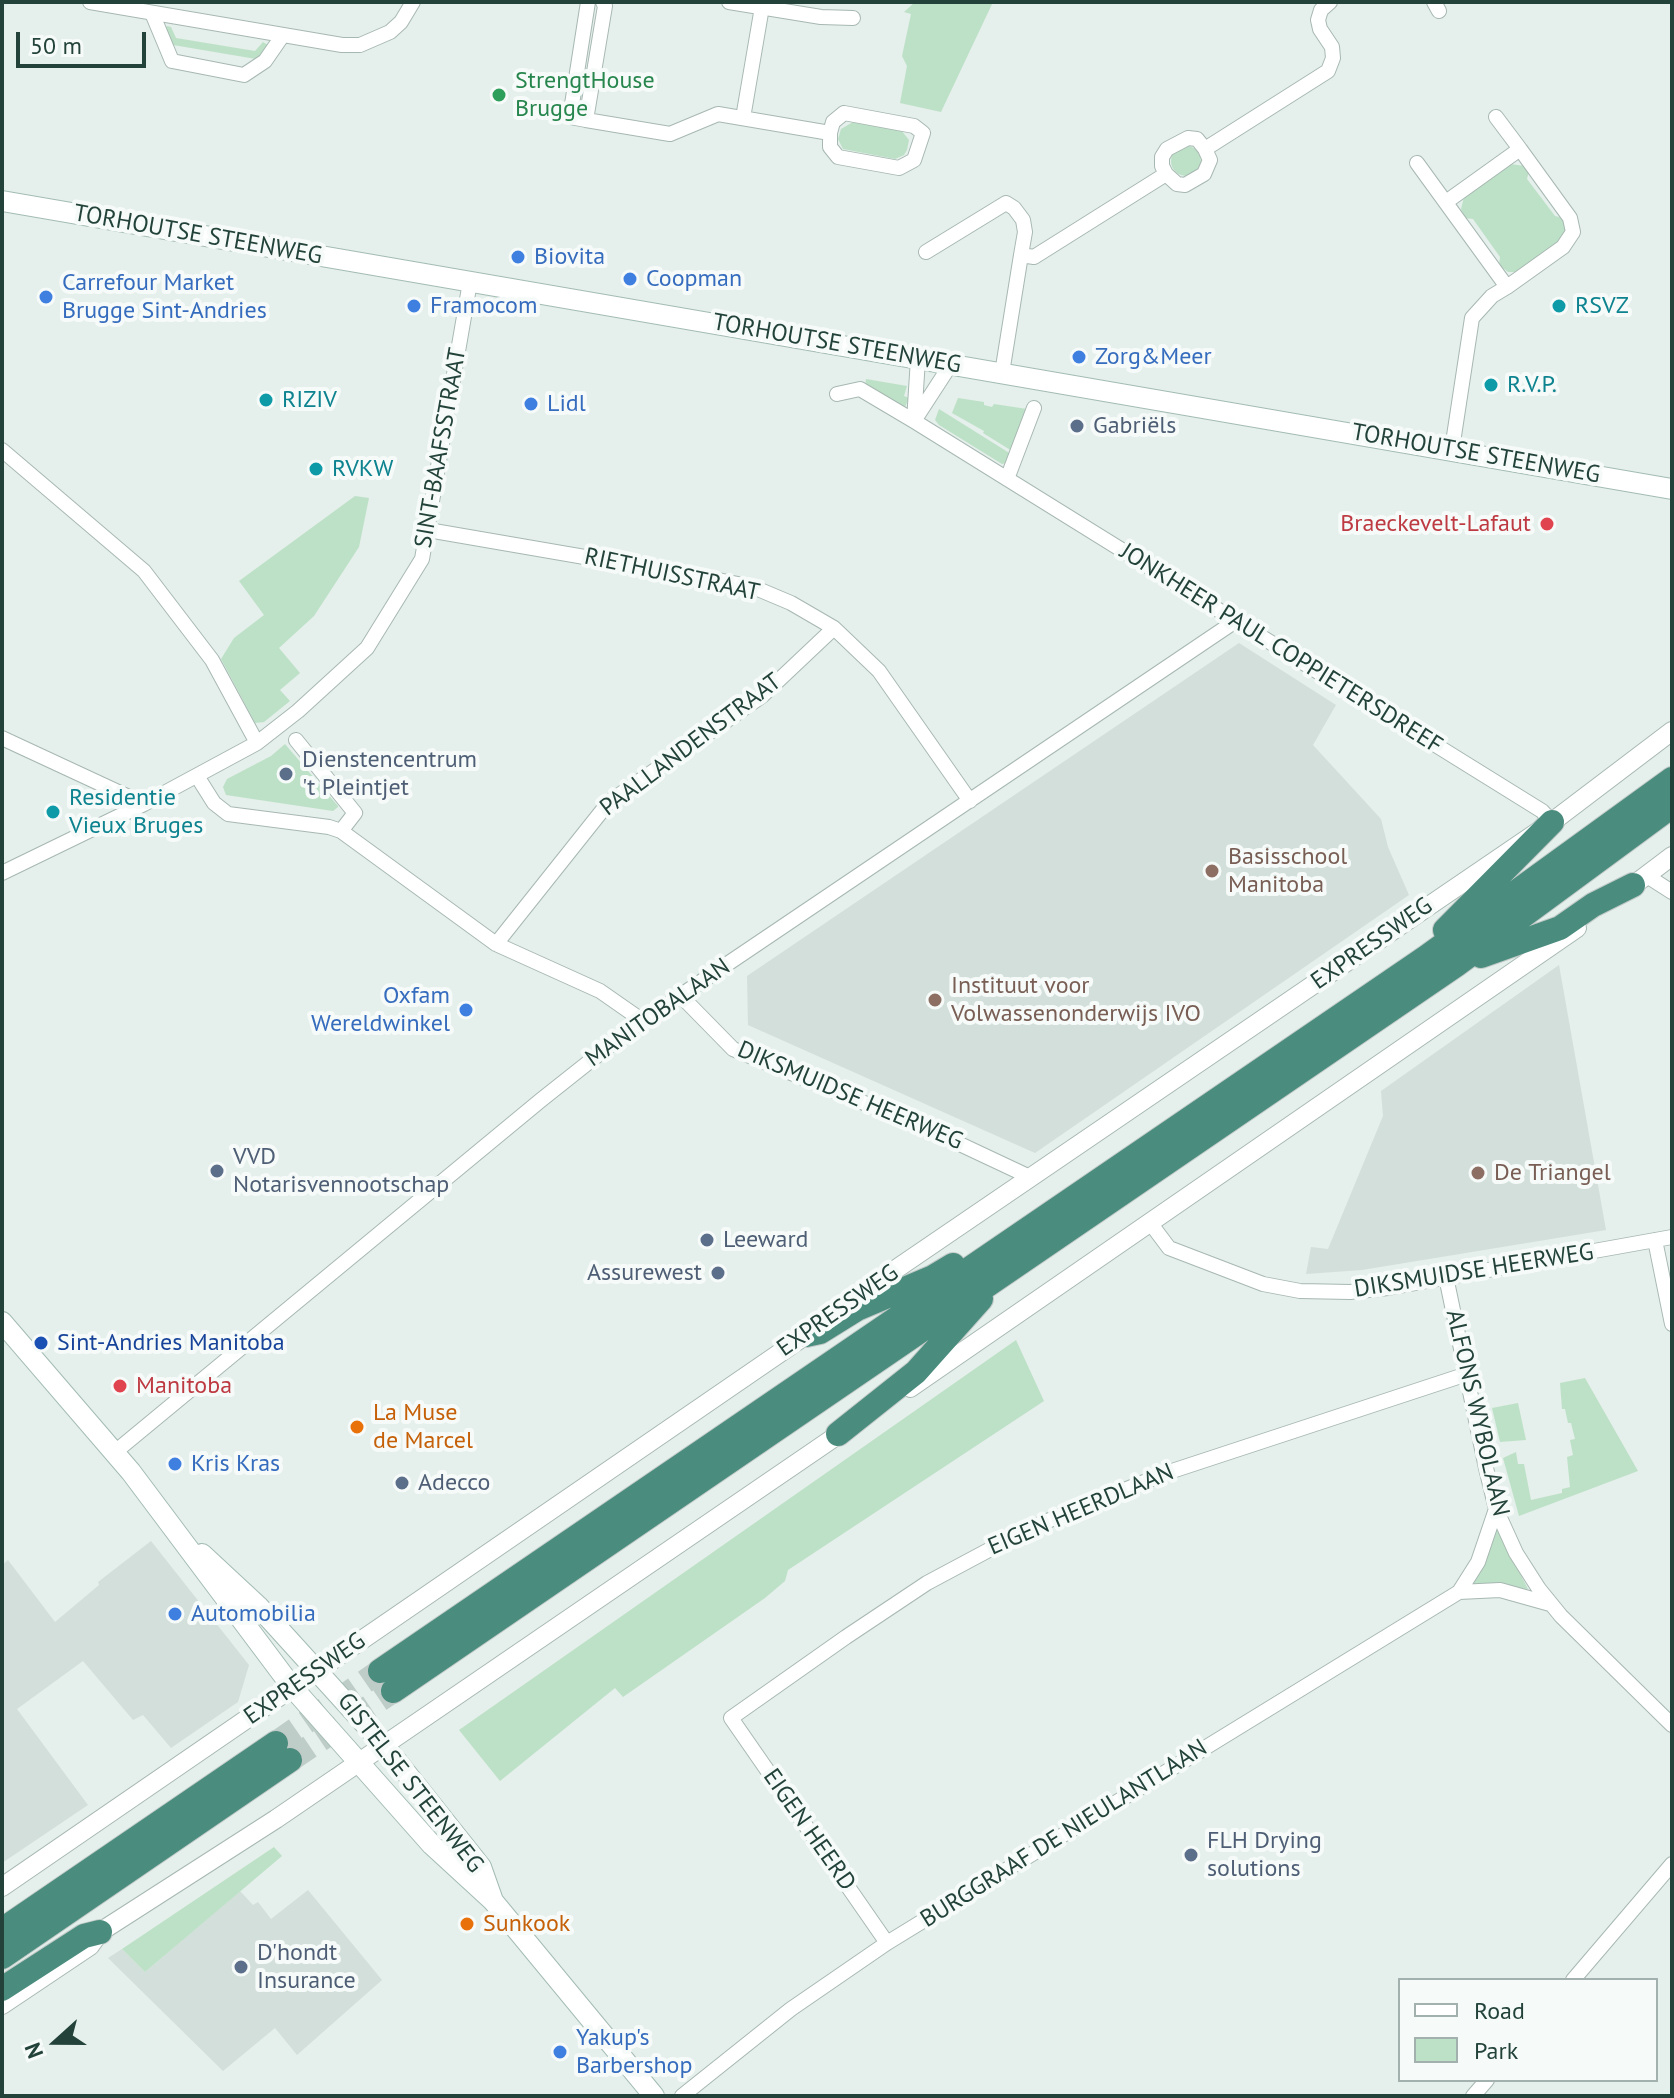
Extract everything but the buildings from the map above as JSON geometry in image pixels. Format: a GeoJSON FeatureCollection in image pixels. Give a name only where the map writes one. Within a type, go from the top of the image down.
{"type":"FeatureCollection","features":[{"type":"Feature","properties":{"kind":"highway","name":"EXPRESSWEG"},"geometry":{"type":"LineString","coordinates":[[1672,779],[1425,958],[996,1252],[386,1681],[996,1279],[1456,965],[1672,806]]}},
{"type":"Feature","properties":{"kind":"highway"},"geometry":{"type":"LineString","coordinates":[[1425,958],[1446,928],[1552,822]]}},
{"type":"Feature","properties":{"kind":"highway"},"geometry":{"type":"LineString","coordinates":[[1456,965],[1560,928],[1593,905],[1640,880]]}},
{"type":"Feature","properties":{"kind":"highway"},"geometry":{"type":"LineString","coordinates":[[806,1335],[820,1332],[857,1309],[933,1277],[968,1256],[996,1252]]}},
{"type":"Feature","properties":{"kind":"highway"},"geometry":{"type":"LineString","coordinates":[[838,1434],[916,1372],[961,1324],[996,1279]]}},
{"type":"Feature","properties":{"kind":"highway","name":"EXPRESSWEG"},"geometry":{"type":"LineString","coordinates":[[2,1930],[283,1752],[2,1957]]}},
{"type":"Feature","properties":{"kind":"highway"},"geometry":{"type":"LineString","coordinates":[[2,1989],[84,1936],[100,1932]]}},
{"type":"Feature","properties":{"kind":"main road","name":"TORHOUTSE STEENWEG"},"geometry":{"type":"LineString","coordinates":[[2,201],[1672,489]]}},
{"type":"Feature","properties":{"kind":"main road","name":"GISTELSE STEENWEG"},"geometry":{"type":"LineString","coordinates":[[2,1322],[115,1452],[292,1687],[370,1754],[481,1867],[493,1901]]}},
{"type":"Feature","properties":{"kind":"main road","name":"GISTELSE STEENWEG"},"geometry":{"type":"LineString","coordinates":[[181,1537],[225,1573],[317,1669],[432,1845],[493,1901],[654,2096]]}},
{"type":"Feature","properties":{"kind":"street"},"geometry":{"type":"LineString","coordinates":[[90,2],[342,45],[360,45],[390,32],[401,22],[413,2]]}},
{"type":"Feature","properties":{"kind":"street"},"geometry":{"type":"LineString","coordinates":[[588,2],[570,117],[670,134],[718,114],[830,133]]}},
{"type":"Feature","properties":{"kind":"street"},"geometry":{"type":"LineString","coordinates":[[586,120],[605,6],[603,2]]}},
{"type":"Feature","properties":{"kind":"street"},"geometry":{"type":"LineString","coordinates":[[729,2],[821,17],[853,18]]}},
{"type":"Feature","properties":{"kind":"street"},"geometry":{"type":"LineString","coordinates":[[1205,149],[1328,71],[1333,58],[1332,47],[1318,20],[1321,10],[1330,2]]}},
{"type":"Feature","properties":{"kind":"street"},"geometry":{"type":"LineString","coordinates":[[743,118],[762,7]]}},
{"type":"Feature","properties":{"kind":"street"},"geometry":{"type":"LineString","coordinates":[[152,13],[172,61],[244,75],[265,61],[283,35]]}},
{"type":"Feature","properties":{"kind":"street"},"geometry":{"type":"LineString","coordinates":[[844,113],[902,122],[923,133],[914,160],[899,168],[838,157],[830,147],[830,133],[833,122],[844,113]]}},
{"type":"Feature","properties":{"kind":"street"},"geometry":{"type":"LineString","coordinates":[[1452,449],[1472,318],[1492,296],[1563,247],[1573,232],[1570,218],[1496,117]]}},
{"type":"Feature","properties":{"kind":"street"},"geometry":{"type":"LineString","coordinates":[[1188,138],[1197,139],[1205,149],[1210,160],[1204,174],[1185,185],[1177,184],[1166,174],[1162,157],[1167,149],[1188,138]]}},
{"type":"Feature","properties":{"kind":"street"},"geometry":{"type":"LineString","coordinates":[[1446,202],[1520,149]]}},
{"type":"Feature","properties":{"kind":"street"},"geometry":{"type":"LineString","coordinates":[[1417,163],[1507,287]]}},
{"type":"Feature","properties":{"kind":"street"},"geometry":{"type":"LineString","coordinates":[[1021,255],[1034,257],[1166,174]]}},
{"type":"Feature","properties":{"kind":"street"},"geometry":{"type":"LineString","coordinates":[[926,252],[1006,203],[1023,220],[1025,232],[1002,373]]}},
{"type":"Feature","properties":{"kind":"street","name":"SINT-BAAFSSTRAAT"},"geometry":{"type":"LineString","coordinates":[[2,873],[144,804],[257,743],[298,711],[367,648],[420,565],[470,282]]}},
{"type":"Feature","properties":{"kind":"street"},"geometry":{"type":"LineString","coordinates":[[914,421],[918,359]]}},
{"type":"Feature","properties":{"kind":"street"},"geometry":{"type":"LineString","coordinates":[[914,421],[951,364]]}},
{"type":"Feature","properties":{"kind":"street","name":"JONKHEER PAUL COPPIETERSDREEF"},"geometry":{"type":"LineString","coordinates":[[837,394],[860,389],[914,421],[1542,811],[1552,822]]}},
{"type":"Feature","properties":{"kind":"street"},"geometry":{"type":"LineString","coordinates":[[1007,479],[1034,408]]}},
{"type":"Feature","properties":{"kind":"street"},"geometry":{"type":"LineString","coordinates":[[2,450],[144,571],[212,660],[257,743]]}},
{"type":"Feature","properties":{"kind":"street","name":"RIETHUISSTRAAT"},"geometry":{"type":"LineString","coordinates":[[428,530],[753,587],[791,603],[834,628],[879,671],[970,801]]}},
{"type":"Feature","properties":{"kind":"street","name":"MANITOBALAAN"},"geometry":{"type":"LineString","coordinates":[[115,1452],[541,1100],[643,1021],[1237,620]]}},
{"type":"Feature","properties":{"kind":"street","name":"PAALLANDENSTRAAT"},"geometry":{"type":"LineString","coordinates":[[496,944],[609,802],[762,696],[834,628]]}},
{"type":"Feature","properties":{"kind":"street","name":"EXPRESSWEG"},"geometry":{"type":"LineString","coordinates":[[2,1887],[806,1335],[815,1324],[1552,822],[1672,731]]}},
{"type":"Feature","properties":{"kind":"street"},"geometry":{"type":"LineString","coordinates":[[2,738],[144,804]]}},
{"type":"Feature","properties":{"kind":"street"},"geometry":{"type":"LineString","coordinates":[[296,740],[355,813],[341,831]]}},
{"type":"Feature","properties":{"kind":"street"},"geometry":{"type":"LineString","coordinates":[[197,776],[214,803],[228,814],[341,831],[496,944],[600,991],[643,1021]]}},
{"type":"Feature","properties":{"kind":"street"},"geometry":{"type":"LineString","coordinates":[[2,2005],[90,1946],[100,1932],[276,1819],[1151,1224],[1597,914],[1672,856]]}},
{"type":"Feature","properties":{"kind":"street"},"geometry":{"type":"LineString","coordinates":[[1640,880],[1672,892]]}},
{"type":"Feature","properties":{"kind":"street","name":"DIKSMUIDSE HEERWEG"},"geometry":{"type":"LineString","coordinates":[[681,996],[733,1049],[932,1131],[1032,1178]]}},
{"type":"Feature","properties":{"kind":"street","name":"DIKSMUIDSE HEERWEG"},"geometry":{"type":"LineString","coordinates":[[1151,1224],[1169,1248],[1278,1288],[1350,1292],[1672,1237]]}},
{"type":"Feature","properties":{"kind":"street"},"geometry":{"type":"LineString","coordinates":[[1655,1240],[1672,1324]]}},
{"type":"Feature","properties":{"kind":"street","name":"ALFONS WYBOLAAN"},"geometry":{"type":"LineString","coordinates":[[1446,1277],[1496,1509],[1516,1553],[1550,1604],[1672,1725]]}},
{"type":"Feature","properties":{"kind":"street","name":"EIGEN HEERDLAAN"},"geometry":{"type":"LineString","coordinates":[[731,1718],[927,1583],[1030,1528],[1169,1472],[1467,1374]]}},
{"type":"Feature","properties":{"kind":"street","name":"BURGGRAAF DE NIEULANTLAAN"},"geometry":{"type":"LineString","coordinates":[[682,2096],[791,2009],[887,1943],[1459,1592],[1478,1562],[1496,1509]]}},
{"type":"Feature","properties":{"kind":"street","name":"BURGGRAAF DE NIEULANTLAAN"},"geometry":{"type":"LineString","coordinates":[[1459,1592],[1500,1590],[1550,1604]]}},
{"type":"Feature","properties":{"kind":"street","name":"EIGEN HEERD"},"geometry":{"type":"LineString","coordinates":[[731,1718],[887,1943]]}},
{"type":"Feature","properties":{"kind":"street"},"geometry":{"type":"LineString","coordinates":[[1575,1978],[1672,1864]]}},
{"type":"Feature","properties":{"kind":"shaded area"},"geometry":{"type":"Polygon","coordinates":[[[1239,643],[1336,705],[1313,745],[1381,819],[1388,847],[1409,895],[1035,1153],[748,1025],[747,976],[1239,643]]]}},
{"type":"Feature","properties":{"kind":"shaded area","name":"De Triangel"},"geometry":{"type":"Polygon","coordinates":[[[1559,965],[1606,1230],[1362,1270],[1306,1274],[1311,1247],[1328,1249],[1383,1116],[1381,1091],[1559,965]]]}},
{"type":"Feature","properties":{"kind":"shaded area"},"geometry":{"type":"Polygon","coordinates":[[[151,1541],[249,1665],[238,1702],[171,1748],[143,1715],[133,1720],[83,1661],[17,1709],[88,1805],[2,1863],[2,1565],[8,1560],[55,1622],[99,1585],[98,1582],[151,1541]]]}},
{"type":"Feature","properties":{"kind":"shaded area"},"geometry":{"type":"Polygon","coordinates":[[[308,1890],[382,1980],[297,2055],[275,2028],[223,2071],[108,1958],[122,1949],[145,1972],[240,1891],[253,1905],[258,1902],[271,1919],[308,1890]]]}},
{"type":"Feature","properties":{"kind":"green space"},"geometry":{"type":"Polygon","coordinates":[[[915,2],[993,2],[941,112],[900,103],[907,66],[902,56],[911,14],[904,12],[915,2]]]}},
{"type":"Feature","properties":{"kind":"green space"},"geometry":{"type":"Polygon","coordinates":[[[171,27],[176,38],[255,51],[263,42],[268,45],[256,59],[173,45],[164,29],[171,27]]]}},
{"type":"Feature","properties":{"kind":"green space"},"geometry":{"type":"Polygon","coordinates":[[[853,122],[901,130],[909,140],[907,150],[895,159],[843,149],[838,139],[841,129],[853,122]]]}},
{"type":"Feature","properties":{"kind":"green space"},"geometry":{"type":"Polygon","coordinates":[[[1186,146],[1197,150],[1201,161],[1197,172],[1186,176],[1175,172],[1171,161],[1175,150],[1186,146]]]}},
{"type":"Feature","properties":{"kind":"green space"},"geometry":{"type":"Polygon","coordinates":[[[1510,164],[1525,166],[1529,171],[1527,179],[1555,216],[1563,218],[1567,228],[1564,238],[1515,272],[1508,272],[1499,265],[1500,257],[1473,219],[1465,218],[1461,209],[1464,197],[1510,164]]]}},
{"type":"Feature","properties":{"kind":"green space"},"geometry":{"type":"Polygon","coordinates":[[[866,379],[907,386],[904,396],[909,398],[905,407],[865,387],[866,379]]]}},
{"type":"Feature","properties":{"kind":"green space"},"geometry":{"type":"Polygon","coordinates":[[[958,398],[984,402],[984,405],[992,407],[994,404],[1027,409],[1012,451],[952,413],[958,398]]]}},
{"type":"Feature","properties":{"kind":"green space"},"geometry":{"type":"Polygon","coordinates":[[[939,409],[1011,454],[1007,463],[1002,464],[939,425],[935,420],[939,409]]]}},
{"type":"Feature","properties":{"kind":"green space"},"geometry":{"type":"Polygon","coordinates":[[[355,496],[369,498],[359,547],[314,616],[279,648],[300,673],[280,690],[290,701],[264,722],[255,723],[221,659],[234,638],[264,615],[239,581],[355,496]]]}},
{"type":"Feature","properties":{"kind":"green space"},"geometry":{"type":"Polygon","coordinates":[[[285,744],[338,806],[333,811],[226,795],[223,787],[227,779],[271,756],[285,744]]]}},
{"type":"Feature","properties":{"kind":"green space"},"geometry":{"type":"Polygon","coordinates":[[[1016,1340],[1044,1401],[788,1570],[785,1581],[765,1598],[623,1697],[615,1688],[500,1781],[459,1730],[1016,1340]]]}},
{"type":"Feature","properties":{"kind":"green space"},"geometry":{"type":"Polygon","coordinates":[[[1585,1378],[1638,1471],[1519,1516],[1503,1458],[1516,1452],[1518,1464],[1524,1464],[1531,1500],[1562,1493],[1562,1489],[1570,1487],[1567,1457],[1573,1455],[1570,1440],[1575,1439],[1565,1409],[1562,1409],[1560,1383],[1585,1378]]]}},
{"type":"Feature","properties":{"kind":"green space"},"geometry":{"type":"Polygon","coordinates":[[[1518,1403],[1526,1440],[1500,1442],[1492,1408],[1518,1403]]]}},
{"type":"Feature","properties":{"kind":"green space"},"geometry":{"type":"Polygon","coordinates":[[[1496,1531],[1528,1589],[1473,1586],[1471,1582],[1496,1531]]]}},
{"type":"Feature","properties":{"kind":"green space"},"geometry":{"type":"Polygon","coordinates":[[[274,1847],[282,1856],[145,1972],[122,1949],[274,1847]]]}},
{"type":"Feature","properties":{"kind":"tunnel"},"geometry":{"type":"LineString","coordinates":[[276,1743],[380,1671]]}},
{"type":"Feature","properties":{"kind":"tunnel"},"geometry":{"type":"LineString","coordinates":[[290,1760],[393,1691]]}},
{"type":"Feature","properties":{"kind":"place","name":"StrengtHouse Brugge"},"geometry":{"type":"Point","coordinates":[499,95]}},
{"type":"Feature","properties":{"kind":"place","name":"Biovita"},"geometry":{"type":"Point","coordinates":[518,257]}},
{"type":"Feature","properties":{"kind":"place","name":"Coopman"},"geometry":{"type":"Point","coordinates":[630,279]}},
{"type":"Feature","properties":{"kind":"place","name":"Carrefour Market Brugge Sint-Andries"},"geometry":{"type":"Point","coordinates":[46,297]}},
{"type":"Feature","properties":{"kind":"place","name":"Framocom"},"geometry":{"type":"Point","coordinates":[414,306]}},
{"type":"Feature","properties":{"kind":"place","name":"RSVZ"},"geometry":{"type":"Point","coordinates":[1559,306]}},
{"type":"Feature","properties":{"kind":"place","name":"Zorg&Meer"},"geometry":{"type":"Point","coordinates":[1079,357]}},
{"type":"Feature","properties":{"kind":"place","name":"R.V.P."},"geometry":{"type":"Point","coordinates":[1491,385]}},
{"type":"Feature","properties":{"kind":"place","name":"RIZIV"},"geometry":{"type":"Point","coordinates":[266,400]}},
{"type":"Feature","properties":{"kind":"place","name":"Lidl"},"geometry":{"type":"Point","coordinates":[531,404]}},
{"type":"Feature","properties":{"kind":"place","name":"Gabriëls"},"geometry":{"type":"Point","coordinates":[1077,426]}},
{"type":"Feature","properties":{"kind":"place","name":"RVKW"},"geometry":{"type":"Point","coordinates":[316,469]}},
{"type":"Feature","properties":{"kind":"place","name":"Braeckevelt-Lafaut"},"geometry":{"type":"Point","coordinates":[1547,524]}},
{"type":"Feature","properties":{"kind":"place","name":"Dienstencentrum 't Pleintjet"},"geometry":{"type":"Point","coordinates":[286,774]}},
{"type":"Feature","properties":{"kind":"place","name":"Residentie Vieux Bruges"},"geometry":{"type":"Point","coordinates":[53,812]}},
{"type":"Feature","properties":{"kind":"place","name":"Basisschool Manitoba"},"geometry":{"type":"Point","coordinates":[1212,871]}},
{"type":"Feature","properties":{"kind":"place","name":"Instituut voor Volwassenonderwijs IVO"},"geometry":{"type":"Point","coordinates":[935,1000]}},
{"type":"Feature","properties":{"kind":"place","name":"Oxfam Wereldwinkel"},"geometry":{"type":"Point","coordinates":[466,1010]}},
{"type":"Feature","properties":{"kind":"place","name":"VVD Notarisvennootschap"},"geometry":{"type":"Point","coordinates":[217,1171]}},
{"type":"Feature","properties":{"kind":"place","name":"De Triangel"},"geometry":{"type":"Point","coordinates":[1478,1173]}},
{"type":"Feature","properties":{"kind":"place","name":"Leeward"},"geometry":{"type":"Point","coordinates":[707,1240]}},
{"type":"Feature","properties":{"kind":"place","name":"Assurewest"},"geometry":{"type":"Point","coordinates":[718,1273]}},
{"type":"Feature","properties":{"kind":"place","name":"Sint-Andries Manitoba"},"geometry":{"type":"Point","coordinates":[41,1343]}},
{"type":"Feature","properties":{"kind":"place","name":"Manitoba"},"geometry":{"type":"Point","coordinates":[120,1386]}},
{"type":"Feature","properties":{"kind":"place","name":"La Muse de Marcel"},"geometry":{"type":"Point","coordinates":[357,1427]}},
{"type":"Feature","properties":{"kind":"place","name":"Kris Kras"},"geometry":{"type":"Point","coordinates":[175,1464]}},
{"type":"Feature","properties":{"kind":"place","name":"Adecco"},"geometry":{"type":"Point","coordinates":[402,1483]}},
{"type":"Feature","properties":{"kind":"place","name":"Automobilia"},"geometry":{"type":"Point","coordinates":[175,1614]}},
{"type":"Feature","properties":{"kind":"place","name":"FLH Drying solutions"},"geometry":{"type":"Point","coordinates":[1191,1855]}},
{"type":"Feature","properties":{"kind":"place","name":"Sunkook"},"geometry":{"type":"Point","coordinates":[467,1924]}},
{"type":"Feature","properties":{"kind":"place","name":"D'hondt Insurance"},"geometry":{"type":"Point","coordinates":[241,1967]}},
{"type":"Feature","properties":{"kind":"place","name":"Yakup's Barbershop"},"geometry":{"type":"Point","coordinates":[560,2052]}}]}
